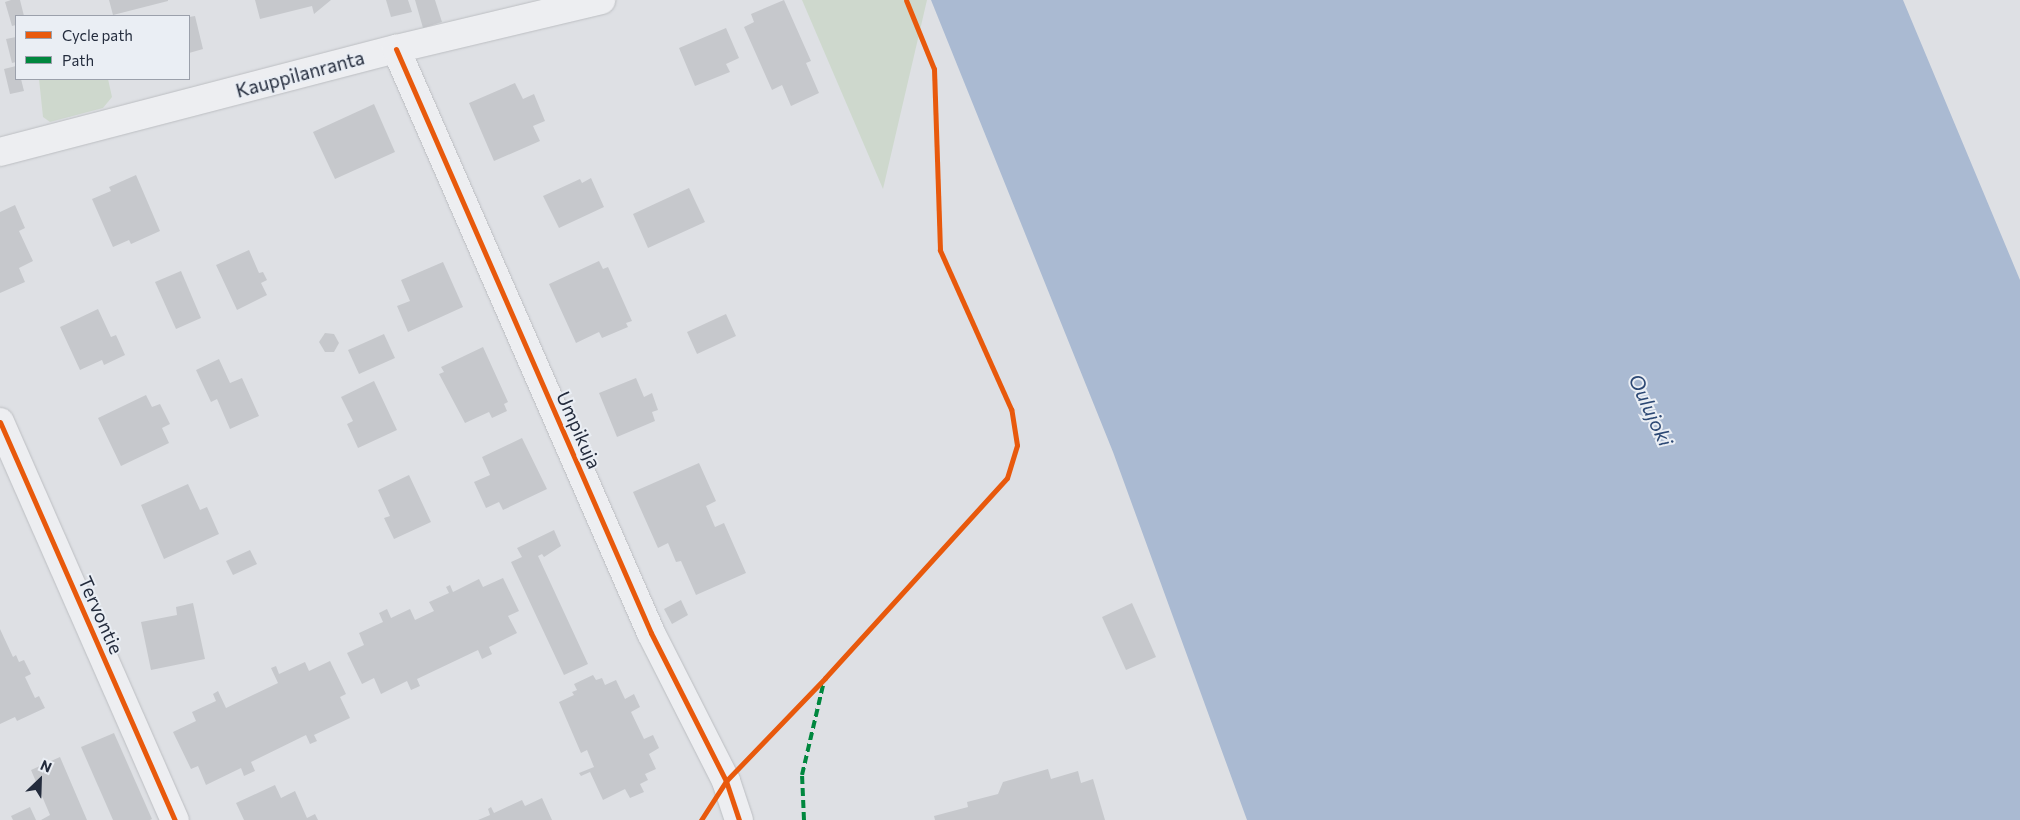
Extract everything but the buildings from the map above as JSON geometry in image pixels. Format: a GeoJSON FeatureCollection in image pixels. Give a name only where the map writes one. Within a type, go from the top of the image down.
{"type":"FeatureCollection","features":[{"type":"Feature","properties":{"kind":"street","name":"Kauppilanranta"},"geometry":{"type":"LineString","coordinates":[[0,152],[396,49],[600,0]]}},
{"type":"Feature","properties":{"kind":"street","name":"Umpikuja"},"geometry":{"type":"LineString","coordinates":[[396,49],[651,633],[726,781],[739,820]]}},
{"type":"Feature","properties":{"kind":"street","name":"Tervontie"},"geometry":{"type":"LineString","coordinates":[[0,422],[175,820]]}},
{"type":"Feature","properties":{"kind":"shaded area"},"geometry":{"type":"Polygon","coordinates":[[[802,0],[927,0],[883,189],[802,0]]]}},
{"type":"Feature","properties":{"kind":"shaded area"},"geometry":{"type":"Polygon","coordinates":[[[39,80],[108,80],[112,97],[103,108],[50,122],[43,117],[39,80]]]}},
{"type":"Feature","properties":{"kind":"water","name":"Oulujoki"},"geometry":{"type":"Polygon","coordinates":[[[931,0],[1903,0],[2020,280],[2020,820],[1247,820],[1113,452],[931,0]]]}},
{"type":"Feature","properties":{"kind":"marked path"},"geometry":{"type":"LineString","coordinates":[[804,820],[802,775],[824,681]]}},
{"type":"Feature","properties":{"kind":"cycle path"},"geometry":{"type":"LineString","coordinates":[[701,820],[726,781],[825,678],[1007,478],[1017,445],[1011,409],[940,250],[934,69],[906,0]]}},
{"type":"Feature","properties":{"kind":"cycle path"},"geometry":{"type":"LineString","coordinates":[[396,49],[651,633],[726,781],[739,820]]}},
{"type":"Feature","properties":{"kind":"cycle path"},"geometry":{"type":"LineString","coordinates":[[0,422],[175,820]]}}]}
